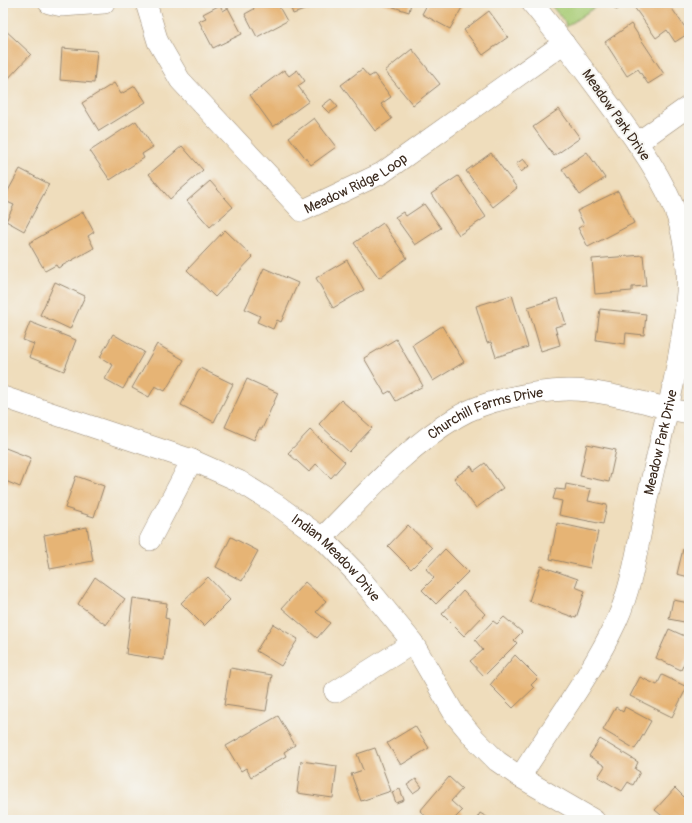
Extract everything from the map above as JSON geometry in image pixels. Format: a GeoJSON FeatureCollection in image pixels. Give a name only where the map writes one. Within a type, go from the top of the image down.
{"type":"FeatureCollection","features":[{"type":"Feature","properties":{"kind":"street"},"geometry":{"type":"LineString","coordinates":[[49,3],[62,6],[104,3]]}},
{"type":"Feature","properties":{"kind":"street","name":"Meadow Ridge Loop"},"geometry":{"type":"LineString","coordinates":[[146,3],[158,42],[180,80],[302,211],[382,173],[564,42]]}},
{"type":"Feature","properties":{"kind":"street","name":"Meadow Park Drive"},"geometry":{"type":"LineString","coordinates":[[520,778],[599,656],[618,618],[630,582],[681,339],[688,290],[684,248],[677,216],[667,193],[637,143],[564,42],[532,3]]}},
{"type":"Feature","properties":{"kind":"street"},"geometry":{"type":"LineString","coordinates":[[637,143],[689,106]]}},
{"type":"Feature","properties":{"kind":"street","name":"Churchill Farms Drive"},"geometry":{"type":"LineString","coordinates":[[322,538],[410,451],[457,417],[486,404],[535,393],[568,390],[606,395],[689,413]]}},
{"type":"Feature","properties":{"kind":"street","name":"Indian Meadow Drive"},"geometry":{"type":"LineString","coordinates":[[3,397],[134,439],[192,460],[239,481],[277,505],[322,538],[356,573],[413,643],[455,714],[475,739],[497,761],[520,778],[594,820]]}},
{"type":"Feature","properties":{"kind":"street"},"geometry":{"type":"LineString","coordinates":[[150,540],[192,460]]}},
{"type":"Feature","properties":{"kind":"street"},"geometry":{"type":"LineString","coordinates":[[335,692],[413,643]]}},
{"type":"Feature","properties":{"kind":"green space"},"geometry":{"type":"Polygon","coordinates":[[[549,3],[601,3],[566,27],[565,22],[549,3]]]}},
{"type":"Feature","properties":{"kind":"building"},"geometry":{"type":"Polygon","coordinates":[[[251,3],[277,3],[287,21],[257,37],[245,14],[254,9],[251,3]]]}},
{"type":"Feature","properties":{"kind":"building"},"geometry":{"type":"Polygon","coordinates":[[[289,3],[324,3],[293,14],[289,3]]]}},
{"type":"Feature","properties":{"kind":"building"},"geometry":{"type":"Polygon","coordinates":[[[381,3],[411,3],[409,12],[381,3]]]}},
{"type":"Feature","properties":{"kind":"building"},"geometry":{"type":"Polygon","coordinates":[[[428,3],[464,4],[450,29],[422,14],[428,3]]]}},
{"type":"Feature","properties":{"kind":"building"},"geometry":{"type":"Polygon","coordinates":[[[611,3],[620,3],[623,7],[616,10],[611,3]]]}},
{"type":"Feature","properties":{"kind":"building"},"geometry":{"type":"Polygon","coordinates":[[[639,3],[668,3],[689,33],[675,42],[667,30],[656,38],[634,7],[639,3]]]}},
{"type":"Feature","properties":{"kind":"building"},"geometry":{"type":"Polygon","coordinates":[[[220,5],[223,11],[228,8],[242,34],[213,48],[199,21],[206,18],[203,14],[220,5]]]}},
{"type":"Feature","properties":{"kind":"building"},"geometry":{"type":"Polygon","coordinates":[[[489,11],[508,37],[483,55],[464,30],[489,11]]]}},
{"type":"Feature","properties":{"kind":"building"},"geometry":{"type":"Polygon","coordinates":[[[631,24],[664,74],[648,84],[638,69],[627,76],[605,42],[631,24]]]}},
{"type":"Feature","properties":{"kind":"building"},"geometry":{"type":"Polygon","coordinates":[[[3,28],[31,54],[6,81],[3,78],[3,28]]]}},
{"type":"Feature","properties":{"kind":"building"},"geometry":{"type":"Polygon","coordinates":[[[62,48],[97,51],[94,83],[60,80],[62,48]]]}},
{"type":"Feature","properties":{"kind":"building"},"geometry":{"type":"Polygon","coordinates":[[[412,49],[440,84],[413,105],[385,71],[412,49]]]}},
{"type":"Feature","properties":{"kind":"building"},"geometry":{"type":"Polygon","coordinates":[[[362,69],[369,77],[374,74],[391,97],[381,104],[392,119],[375,131],[341,85],[362,69]]]}},
{"type":"Feature","properties":{"kind":"building"},"geometry":{"type":"Polygon","coordinates":[[[284,70],[289,76],[297,70],[305,81],[298,86],[309,101],[273,127],[250,95],[284,70]]]}},
{"type":"Feature","properties":{"kind":"building"},"geometry":{"type":"Polygon","coordinates":[[[114,83],[121,94],[135,86],[146,102],[99,131],[82,103],[114,83]]]}},
{"type":"Feature","properties":{"kind":"building"},"geometry":{"type":"Polygon","coordinates":[[[331,99],[338,107],[329,113],[322,106],[331,99]]]}},
{"type":"Feature","properties":{"kind":"building"},"geometry":{"type":"Polygon","coordinates":[[[559,109],[580,138],[554,156],[533,127],[559,109]]]}},
{"type":"Feature","properties":{"kind":"building"},"geometry":{"type":"Polygon","coordinates":[[[314,118],[336,147],[311,165],[289,137],[314,118]]]}},
{"type":"Feature","properties":{"kind":"building"},"geometry":{"type":"Polygon","coordinates":[[[136,121],[153,147],[142,154],[144,158],[110,180],[90,151],[136,121]]]}},
{"type":"Feature","properties":{"kind":"building"},"geometry":{"type":"Polygon","coordinates":[[[182,146],[203,170],[170,199],[149,174],[182,146]]]}},
{"type":"Feature","properties":{"kind":"building"},"geometry":{"type":"Polygon","coordinates":[[[587,152],[605,178],[580,195],[562,169],[587,152]]]}},
{"type":"Feature","properties":{"kind":"building"},"geometry":{"type":"Polygon","coordinates":[[[491,153],[517,188],[493,207],[466,171],[491,153]]]}},
{"type":"Feature","properties":{"kind":"building"},"geometry":{"type":"Polygon","coordinates":[[[523,159],[529,166],[521,172],[516,164],[523,159]]]}},
{"type":"Feature","properties":{"kind":"building"},"geometry":{"type":"Polygon","coordinates":[[[20,169],[49,184],[24,231],[6,221],[14,205],[3,200],[20,169]]]}},
{"type":"Feature","properties":{"kind":"building"},"geometry":{"type":"Polygon","coordinates":[[[458,176],[486,217],[459,235],[431,194],[458,176]]]}},
{"type":"Feature","properties":{"kind":"building"},"geometry":{"type":"Polygon","coordinates":[[[210,181],[233,207],[210,227],[187,201],[210,181]]]}},
{"type":"Feature","properties":{"kind":"building"},"geometry":{"type":"Polygon","coordinates":[[[618,191],[634,223],[588,247],[578,228],[584,225],[577,211],[618,191]]]}},
{"type":"Feature","properties":{"kind":"building"},"geometry":{"type":"Polygon","coordinates":[[[424,204],[441,228],[415,245],[395,217],[403,212],[406,216],[424,204]]]}},
{"type":"Feature","properties":{"kind":"building"},"geometry":{"type":"Polygon","coordinates":[[[83,212],[94,232],[88,236],[94,248],[58,268],[56,265],[45,271],[29,243],[83,212]]]}},
{"type":"Feature","properties":{"kind":"building"},"geometry":{"type":"Polygon","coordinates":[[[383,223],[407,258],[379,278],[354,243],[383,223]]]}},
{"type":"Feature","properties":{"kind":"building"},"geometry":{"type":"Polygon","coordinates":[[[225,230],[253,257],[215,297],[187,270],[225,230]]]}},
{"type":"Feature","properties":{"kind":"building"},"geometry":{"type":"Polygon","coordinates":[[[643,255],[646,286],[632,287],[632,291],[595,294],[592,259],[643,255]]]}},
{"type":"Feature","properties":{"kind":"building"},"geometry":{"type":"Polygon","coordinates":[[[347,260],[364,290],[333,308],[316,278],[347,260]]]}},
{"type":"Feature","properties":{"kind":"building"},"geometry":{"type":"Polygon","coordinates":[[[264,268],[298,283],[281,322],[277,320],[273,329],[257,322],[260,316],[245,309],[264,268]]]}},
{"type":"Feature","properties":{"kind":"building"},"geometry":{"type":"Polygon","coordinates":[[[55,282],[85,296],[70,329],[40,315],[55,282]]]}},
{"type":"Feature","properties":{"kind":"building"},"geometry":{"type":"Polygon","coordinates":[[[512,295],[528,347],[496,357],[491,342],[487,343],[476,306],[512,295]]]}},
{"type":"Feature","properties":{"kind":"building"},"geometry":{"type":"Polygon","coordinates":[[[558,298],[566,324],[555,327],[560,345],[541,351],[528,307],[558,298]]]}},
{"type":"Feature","properties":{"kind":"building"},"geometry":{"type":"Polygon","coordinates":[[[600,309],[646,314],[644,335],[626,333],[625,344],[596,340],[600,309]]]}},
{"type":"Feature","properties":{"kind":"building"},"geometry":{"type":"Polygon","coordinates":[[[30,322],[76,340],[64,371],[29,357],[34,344],[23,340],[30,322]]]}},
{"type":"Feature","properties":{"kind":"building"},"geometry":{"type":"Polygon","coordinates":[[[442,326],[464,362],[433,381],[412,345],[442,326]]]}},
{"type":"Feature","properties":{"kind":"building"},"geometry":{"type":"Polygon","coordinates":[[[113,334],[144,352],[123,389],[105,379],[113,365],[100,357],[113,334]]]}},
{"type":"Feature","properties":{"kind":"building"},"geometry":{"type":"Polygon","coordinates":[[[396,339],[423,386],[396,401],[390,391],[385,394],[364,358],[396,339]]]}},
{"type":"Feature","properties":{"kind":"building"},"geometry":{"type":"Polygon","coordinates":[[[157,344],[184,360],[165,391],[155,386],[149,397],[132,388],[157,344]]]}},
{"type":"Feature","properties":{"kind":"building"},"geometry":{"type":"Polygon","coordinates":[[[200,368],[233,384],[214,422],[181,405],[200,368]]]}},
{"type":"Feature","properties":{"kind":"building"},"geometry":{"type":"Polygon","coordinates":[[[247,379],[278,393],[262,429],[259,429],[254,440],[225,427],[247,379]]]}},
{"type":"Feature","properties":{"kind":"building"},"geometry":{"type":"Polygon","coordinates":[[[341,400],[372,428],[349,452],[319,424],[341,400]]]}},
{"type":"Feature","properties":{"kind":"building"},"geometry":{"type":"Polygon","coordinates":[[[310,430],[345,462],[331,478],[316,464],[309,472],[288,453],[310,430]]]}},
{"type":"Feature","properties":{"kind":"building"},"geometry":{"type":"Polygon","coordinates":[[[587,444],[616,450],[609,482],[580,476],[587,444]]]}},
{"type":"Feature","properties":{"kind":"building"},"geometry":{"type":"Polygon","coordinates":[[[3,447],[31,458],[20,487],[3,480],[3,447]]]}},
{"type":"Feature","properties":{"kind":"building"},"geometry":{"type":"Polygon","coordinates":[[[485,463],[503,488],[476,508],[454,478],[471,466],[474,471],[485,463]]]}},
{"type":"Feature","properties":{"kind":"building"},"geometry":{"type":"Polygon","coordinates":[[[76,476],[104,486],[94,517],[65,508],[76,476]]]}},
{"type":"Feature","properties":{"kind":"building"},"geometry":{"type":"Polygon","coordinates":[[[566,484],[591,489],[588,501],[607,505],[603,524],[559,515],[562,501],[553,499],[556,489],[565,490],[566,484]]]}},
{"type":"Feature","properties":{"kind":"building"},"geometry":{"type":"Polygon","coordinates":[[[557,523],[598,532],[590,568],[550,559],[557,523]]]}},
{"type":"Feature","properties":{"kind":"building"},"geometry":{"type":"Polygon","coordinates":[[[408,525],[432,548],[411,569],[388,546],[408,525]]]}},
{"type":"Feature","properties":{"kind":"building"},"geometry":{"type":"Polygon","coordinates":[[[87,527],[93,561],[50,569],[44,535],[87,527]]]}},
{"type":"Feature","properties":{"kind":"building"},"geometry":{"type":"Polygon","coordinates":[[[231,537],[258,551],[242,581],[216,567],[231,537]]]}},
{"type":"Feature","properties":{"kind":"building"},"geometry":{"type":"Polygon","coordinates":[[[445,549],[468,572],[436,604],[422,590],[434,578],[426,569],[445,549]]]}},
{"type":"Feature","properties":{"kind":"building"},"geometry":{"type":"Polygon","coordinates":[[[683,549],[689,551],[689,577],[677,574],[683,549]]]}},
{"type":"Feature","properties":{"kind":"building"},"geometry":{"type":"Polygon","coordinates":[[[541,566],[578,579],[575,587],[585,591],[576,618],[529,601],[541,566]]]}},
{"type":"Feature","properties":{"kind":"building"},"geometry":{"type":"Polygon","coordinates":[[[95,577],[125,599],[106,625],[78,604],[95,577]]]}},
{"type":"Feature","properties":{"kind":"building"},"geometry":{"type":"Polygon","coordinates":[[[208,577],[230,600],[204,626],[181,603],[208,577]]]}},
{"type":"Feature","properties":{"kind":"building"},"geometry":{"type":"Polygon","coordinates":[[[305,582],[326,601],[316,612],[330,623],[317,638],[282,608],[305,582]]]}},
{"type":"Feature","properties":{"kind":"building"},"geometry":{"type":"Polygon","coordinates":[[[463,591],[485,614],[464,636],[442,614],[463,591]]]}},
{"type":"Feature","properties":{"kind":"building"},"geometry":{"type":"Polygon","coordinates":[[[133,598],[167,603],[165,618],[169,619],[164,660],[126,654],[133,598]]]}},
{"type":"Feature","properties":{"kind":"building"},"geometry":{"type":"Polygon","coordinates":[[[673,600],[689,603],[689,623],[669,619],[673,600]]]}},
{"type":"Feature","properties":{"kind":"building"},"geometry":{"type":"Polygon","coordinates":[[[504,617],[522,632],[514,640],[517,643],[484,676],[470,661],[483,650],[475,640],[493,621],[497,624],[504,617]]]}},
{"type":"Feature","properties":{"kind":"building"},"geometry":{"type":"Polygon","coordinates":[[[273,624],[298,639],[281,666],[256,651],[273,624]]]}},
{"type":"Feature","properties":{"kind":"building"},"geometry":{"type":"Polygon","coordinates":[[[669,629],[689,638],[689,653],[681,670],[656,658],[669,629]]]}},
{"type":"Feature","properties":{"kind":"building"},"geometry":{"type":"Polygon","coordinates":[[[515,655],[538,678],[531,685],[534,688],[513,708],[490,685],[515,655]]]}},
{"type":"Feature","properties":{"kind":"building"},"geometry":{"type":"Polygon","coordinates":[[[230,668],[272,675],[266,711],[224,705],[230,668]]]}},
{"type":"Feature","properties":{"kind":"building"},"geometry":{"type":"Polygon","coordinates":[[[662,675],[687,687],[672,717],[630,696],[640,677],[657,685],[662,675]]]}},
{"type":"Feature","properties":{"kind":"building"},"geometry":{"type":"Polygon","coordinates":[[[616,707],[623,712],[625,707],[651,721],[635,749],[603,730],[616,707]]]}},
{"type":"Feature","properties":{"kind":"building"},"geometry":{"type":"Polygon","coordinates":[[[278,716],[295,745],[284,752],[286,756],[251,777],[246,768],[241,771],[226,746],[278,716]]]}},
{"type":"Feature","properties":{"kind":"building"},"geometry":{"type":"Polygon","coordinates":[[[415,726],[429,748],[401,765],[387,743],[415,726]]]}},
{"type":"Feature","properties":{"kind":"building"},"geometry":{"type":"Polygon","coordinates":[[[600,739],[638,762],[635,769],[640,772],[633,785],[628,782],[622,791],[598,777],[605,766],[589,756],[600,739]]]}},
{"type":"Feature","properties":{"kind":"building"},"geometry":{"type":"Polygon","coordinates":[[[375,748],[391,791],[361,801],[351,774],[363,770],[357,754],[375,748]]]}},
{"type":"Feature","properties":{"kind":"building"},"geometry":{"type":"Polygon","coordinates":[[[301,761],[337,766],[333,798],[297,793],[301,761]]]}},
{"type":"Feature","properties":{"kind":"building"},"geometry":{"type":"Polygon","coordinates":[[[449,777],[462,789],[451,801],[462,811],[453,820],[430,820],[420,811],[449,777]]]}},
{"type":"Feature","properties":{"kind":"building"},"geometry":{"type":"Polygon","coordinates":[[[416,779],[422,787],[413,793],[407,785],[416,779]]]}},
{"type":"Feature","properties":{"kind":"building"},"geometry":{"type":"Polygon","coordinates":[[[675,788],[689,802],[688,820],[667,820],[655,810],[675,788]]]}},
{"type":"Feature","properties":{"kind":"building"},"geometry":{"type":"Polygon","coordinates":[[[400,789],[404,800],[396,803],[392,792],[400,789]]]}},
{"type":"Feature","properties":{"kind":"building"},"geometry":{"type":"Polygon","coordinates":[[[480,813],[492,820],[476,820],[480,813]]]}}]}
